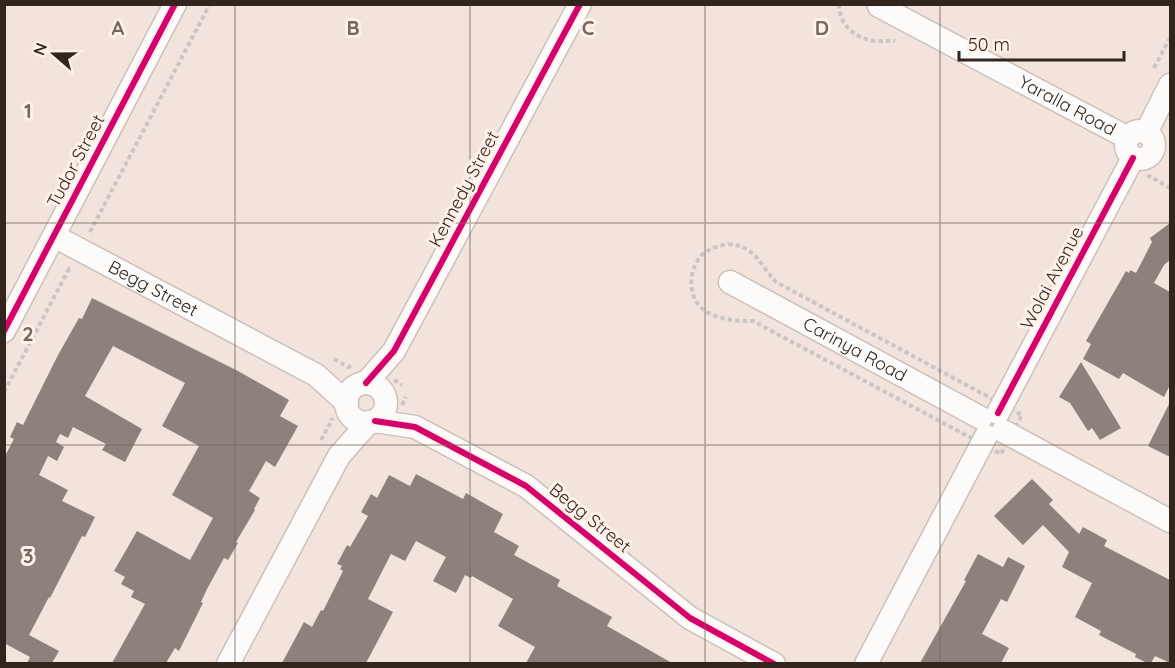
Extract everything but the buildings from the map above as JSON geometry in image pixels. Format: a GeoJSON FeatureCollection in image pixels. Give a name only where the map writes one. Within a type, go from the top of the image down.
{"type":"FeatureCollection","features":[{"type":"Feature","properties":{"kind":"street","name":"Tudor Street"},"geometry":{"type":"LineString","coordinates":[[4,331],[175,4]]}},
{"type":"Feature","properties":{"kind":"street","name":"Kennedy Street"},"geometry":{"type":"LineString","coordinates":[[228,663],[339,456],[359,394],[394,351],[580,4]]}},
{"type":"Feature","properties":{"kind":"street","name":"Yaralla Road"},"geometry":{"type":"LineString","coordinates":[[879,6],[1151,149]]}},
{"type":"Feature","properties":{"kind":"street","name":"Wolai Avenue"},"geometry":{"type":"LineString","coordinates":[[866,663],[992,424],[1151,149],[1170,85]]}},
{"type":"Feature","properties":{"kind":"street","name":"Begg Street"},"geometry":{"type":"LineString","coordinates":[[54,236],[321,366],[359,394],[415,428],[526,486],[690,618],[774,663]]}},
{"type":"Feature","properties":{"kind":"street","name":"Carinya Road"},"geometry":{"type":"LineString","coordinates":[[730,282],[1170,521]]}},
{"type":"Feature","properties":{"kind":"street","name":"Begg Street"},"geometry":{"type":"LineString","coordinates":[[359,394],[357,420],[415,428]]}},
{"type":"Feature","properties":{"kind":"street","name":"Kennedy Street"},"geometry":{"type":"LineString","coordinates":[[339,456],[372,422]]}},
{"type":"Feature","properties":{"kind":"path"},"geometry":{"type":"LineString","coordinates":[[4,392],[210,4]]}},
{"type":"Feature","properties":{"kind":"path"},"geometry":{"type":"LineString","coordinates":[[839,4],[843,23],[852,32],[866,39],[892,40],[902,43]]}},
{"type":"Feature","properties":{"kind":"path"},"geometry":{"type":"LineString","coordinates":[[1144,187],[1149,176],[1151,149]]}},
{"type":"Feature","properties":{"kind":"path"},"geometry":{"type":"LineString","coordinates":[[1149,176],[1170,188]]}},
{"type":"Feature","properties":{"kind":"path"},"geometry":{"type":"LineString","coordinates":[[80,250],[101,236]]}},
{"type":"Feature","properties":{"kind":"path"},"geometry":{"type":"LineString","coordinates":[[80,250],[80,275]]}},
{"type":"Feature","properties":{"kind":"path"},"geometry":{"type":"LineString","coordinates":[[321,366],[348,367],[359,394],[332,420],[321,441]]}},
{"type":"Feature","properties":{"kind":"path"},"geometry":{"type":"LineString","coordinates":[[1022,414],[1032,420]]}},
{"type":"Feature","properties":{"kind":"path"},"geometry":{"type":"LineString","coordinates":[[1001,454],[1011,460]]}},
{"type":"Feature","properties":{"kind":"cycle path"},"geometry":{"type":"LineString","coordinates":[[4,331],[175,4]]}},
{"type":"Feature","properties":{"kind":"cycle path"},"geometry":{"type":"LineString","coordinates":[[366,383],[394,351],[580,4]]}},
{"type":"Feature","properties":{"kind":"cycle path"},"geometry":{"type":"LineString","coordinates":[[998,413],[1133,158]]}},
{"type":"Feature","properties":{"kind":"cycle path"},"geometry":{"type":"LineString","coordinates":[[375,421],[415,427],[526,486],[690,618],[774,664]]}}]}
